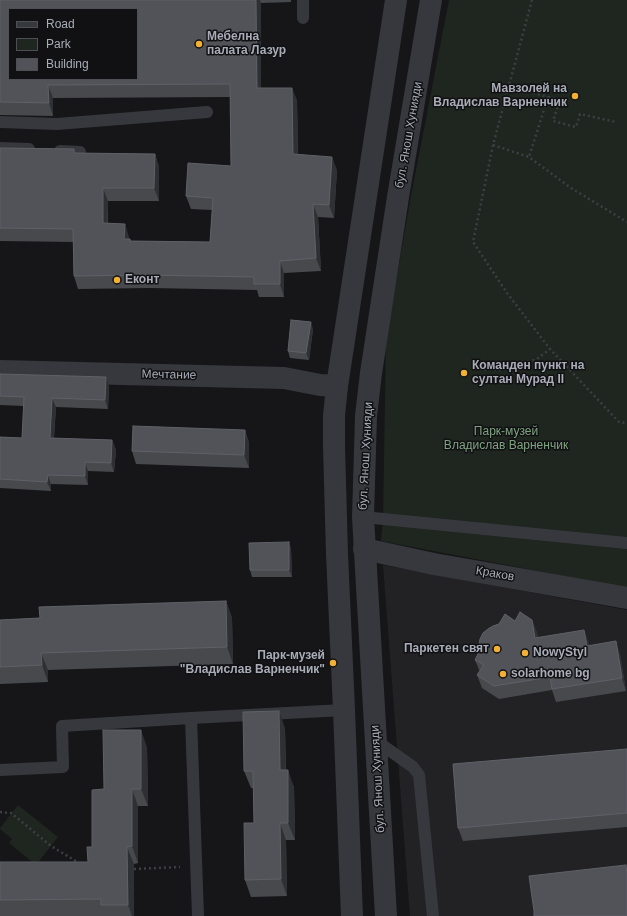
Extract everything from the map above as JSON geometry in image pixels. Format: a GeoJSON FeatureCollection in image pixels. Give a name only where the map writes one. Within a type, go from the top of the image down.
{"type":"FeatureCollection","features":[{"type":"Feature","properties":{"kind":"street"},"geometry":{"type":"LineString","coordinates":[[352,916],[337,554],[334,416],[337,386],[396,0]]}},
{"type":"Feature","properties":{"kind":"street","name":"бул. Янош Хунияди"},"geometry":{"type":"LineString","coordinates":[[386,916],[364,549],[363,517],[366,416],[371,373],[398,197],[431,0]]}},
{"type":"Feature","properties":{"kind":"street","name":"Мечтание"},"geometry":{"type":"LineString","coordinates":[[0,371],[284,378],[320,385],[337,386]]}},
{"type":"Feature","properties":{"kind":"street","name":"Краков"},"geometry":{"type":"LineString","coordinates":[[364,549],[434,564],[627,598]]}},
{"type":"Feature","properties":{"kind":"lane"},"geometry":{"type":"LineString","coordinates":[[303,0],[303,18]]}},
{"type":"Feature","properties":{"kind":"lane"},"geometry":{"type":"LineString","coordinates":[[0,122],[57,124],[207,112]]}},
{"type":"Feature","properties":{"kind":"lane"},"geometry":{"type":"LineString","coordinates":[[0,148],[80,152]]}},
{"type":"Feature","properties":{"kind":"lane"},"geometry":{"type":"LineString","coordinates":[[363,517],[627,543]]}},
{"type":"Feature","properties":{"kind":"lane"},"geometry":{"type":"LineString","coordinates":[[0,770],[64,767],[62,726],[344,710]]}},
{"type":"Feature","properties":{"kind":"lane"},"geometry":{"type":"LineString","coordinates":[[191,718],[198,916]]}},
{"type":"Feature","properties":{"kind":"lane"},"geometry":{"type":"LineString","coordinates":[[375,740],[413,767],[419,775],[433,916]]}},
{"type":"Feature","properties":{"kind":"path"},"geometry":{"type":"LineString","coordinates":[[532,0],[493,145],[473,242],[507,293],[550,349],[620,422],[627,423]]}},
{"type":"Feature","properties":{"kind":"path"},"geometry":{"type":"LineString","coordinates":[[509,86],[560,100],[553,121],[576,127],[580,114],[616,122]]}},
{"type":"Feature","properties":{"kind":"path"},"geometry":{"type":"LineString","coordinates":[[529,157],[548,97]]}},
{"type":"Feature","properties":{"kind":"path"},"geometry":{"type":"LineString","coordinates":[[493,145],[529,157],[571,188],[627,222]]}},
{"type":"Feature","properties":{"kind":"path"},"geometry":{"type":"LineString","coordinates":[[474,369],[503,370],[538,359],[550,349]]}},
{"type":"Feature","properties":{"kind":"path"},"geometry":{"type":"LineString","coordinates":[[0,812],[11,813],[51,846],[82,865]]}},
{"type":"Feature","properties":{"kind":"path"},"geometry":{"type":"LineString","coordinates":[[134,869],[196,867]]}},
{"type":"Feature","properties":{"kind":"shaded area"},"geometry":{"type":"Polygon","coordinates":[[[383,565],[627,610],[627,916],[410,916],[383,565]]]}},
{"type":"Feature","properties":{"kind":"green space","name":"Парк-музей Владислав Варненчик"},"geometry":{"type":"Polygon","coordinates":[[[449,0],[627,0],[627,588],[381,541],[383,519],[386,340],[410,201],[449,0]]]}},
{"type":"Feature","properties":{"kind":"green space"},"geometry":{"type":"Polygon","coordinates":[[[18,805],[58,837],[36,865],[9,843],[12,839],[0,829],[18,805]]]}},
{"type":"Feature","properties":{"kind":"building"},"geometry":{"type":"Polygon","coordinates":[[[0,0],[256,0],[257,88],[292,88],[293,154],[332,157],[329,205],[313,204],[316,258],[280,261],[280,284],[254,284],[254,277],[145,275],[74,276],[73,229],[0,228],[0,148],[74,149],[74,153],[155,154],[154,188],[103,188],[103,223],[125,224],[124,239],[130,239],[130,241],[210,242],[213,198],[186,196],[188,163],[231,166],[230,84],[48,85],[49,103],[0,102],[0,0]]]}},
{"type":"Feature","properties":{"kind":"building"},"geometry":{"type":"Polygon","coordinates":[[[291,320],[311,322],[306,353],[288,351],[291,320]]]}},
{"type":"Feature","properties":{"kind":"building"},"geometry":{"type":"Polygon","coordinates":[[[0,374],[106,377],[105,400],[52,398],[50,438],[112,440],[111,463],[85,462],[85,476],[48,475],[47,482],[0,479],[0,437],[22,438],[24,397],[0,396],[0,374]]]}},
{"type":"Feature","properties":{"kind":"building"},"geometry":{"type":"Polygon","coordinates":[[[133,426],[245,430],[244,455],[132,451],[133,426]]]}},
{"type":"Feature","properties":{"kind":"building"},"geometry":{"type":"Polygon","coordinates":[[[289,542],[289,570],[250,570],[249,543],[289,542]]]}},
{"type":"Feature","properties":{"kind":"building"},"geometry":{"type":"Polygon","coordinates":[[[226,601],[227,647],[41,653],[42,665],[0,667],[0,620],[40,618],[39,607],[226,601]]]}},
{"type":"Feature","properties":{"kind":"building"},"geometry":{"type":"Polygon","coordinates":[[[520,612],[532,620],[535,638],[584,630],[587,646],[616,641],[622,678],[552,689],[550,677],[494,686],[477,675],[484,665],[475,660],[479,652],[480,639],[483,633],[499,624],[505,614],[515,621],[520,612]]]}},
{"type":"Feature","properties":{"kind":"building"},"geometry":{"type":"Polygon","coordinates":[[[279,711],[280,770],[288,770],[288,823],[280,823],[281,879],[245,880],[244,823],[254,823],[253,771],[244,771],[243,712],[279,711]]]}},
{"type":"Feature","properties":{"kind":"building"},"geometry":{"type":"Polygon","coordinates":[[[103,730],[141,730],[141,789],[132,789],[132,846],[127,847],[128,905],[101,905],[101,899],[0,900],[0,862],[88,862],[87,847],[92,847],[92,790],[104,789],[103,730]]]}},
{"type":"Feature","properties":{"kind":"building"},"geometry":{"type":"Polygon","coordinates":[[[627,749],[627,813],[458,828],[453,764],[627,749]]]}},
{"type":"Feature","properties":{"kind":"building"},"geometry":{"type":"Polygon","coordinates":[[[626,865],[627,916],[534,916],[529,876],[626,865]]]}},
{"type":"Feature","properties":{"kind":"place","name":"Мебелна палата Лазур"},"geometry":{"type":"Point","coordinates":[199,44]}},
{"type":"Feature","properties":{"kind":"place","name":"Мавзолей на Владислав Варненчик"},"geometry":{"type":"Point","coordinates":[575,96]}},
{"type":"Feature","properties":{"kind":"place","name":"Еконт"},"geometry":{"type":"Point","coordinates":[117,280]}},
{"type":"Feature","properties":{"kind":"place","name":"Команден пункт на султан Мурад II"},"geometry":{"type":"Point","coordinates":[464,373]}},
{"type":"Feature","properties":{"kind":"place","name":"Паркетен свят"},"geometry":{"type":"Point","coordinates":[497,649]}},
{"type":"Feature","properties":{"kind":"place","name":"NowyStyl"},"geometry":{"type":"Point","coordinates":[525,653]}},
{"type":"Feature","properties":{"kind":"place","name":"Парк-музей \"Владислав Варненчик\""},"geometry":{"type":"Point","coordinates":[333,663]}},
{"type":"Feature","properties":{"kind":"place","name":"solarhome bg"},"geometry":{"type":"Point","coordinates":[503,674]}}]}
